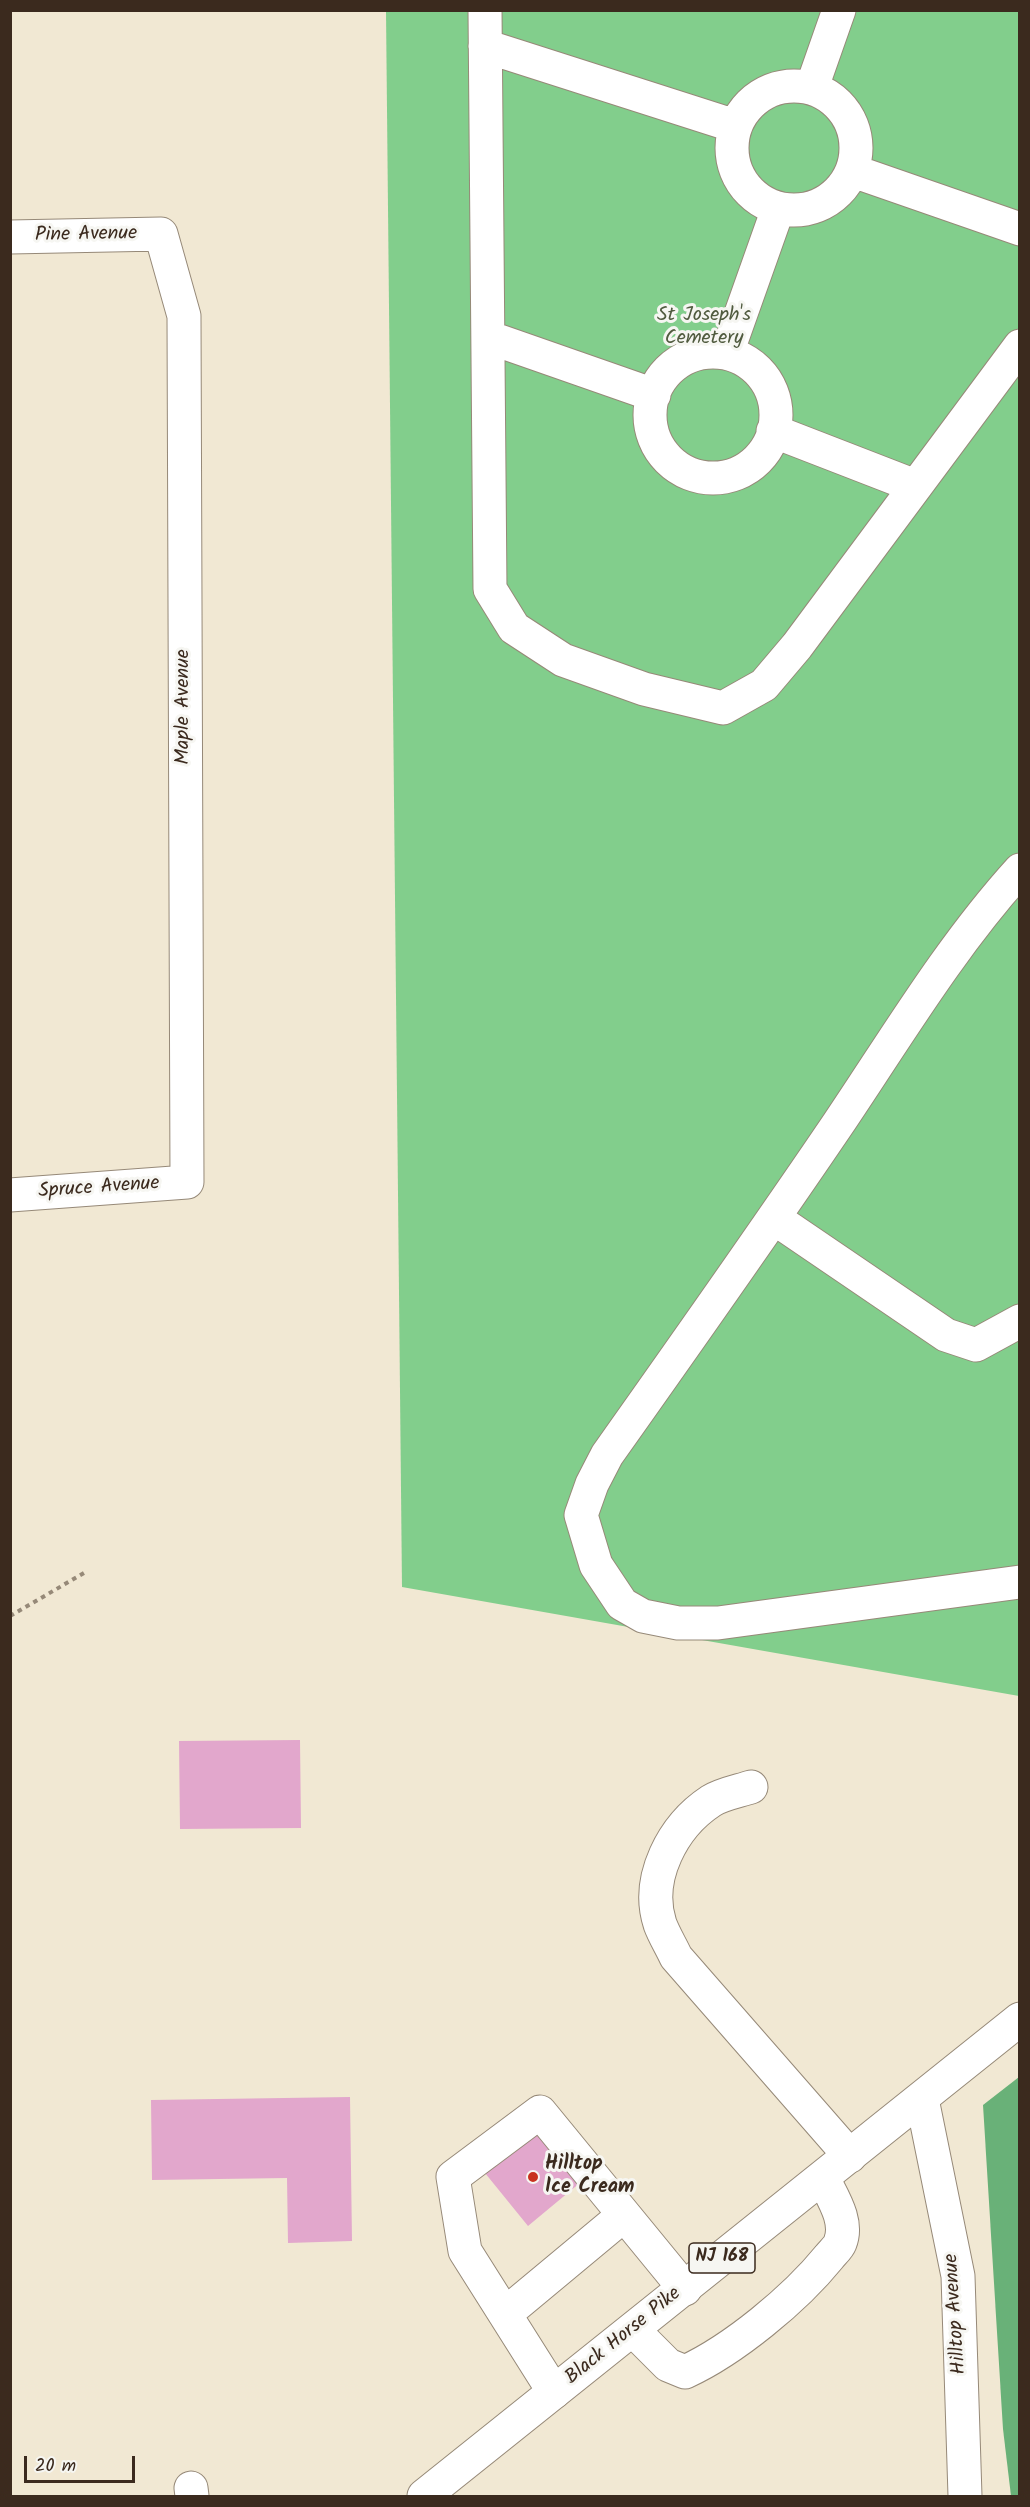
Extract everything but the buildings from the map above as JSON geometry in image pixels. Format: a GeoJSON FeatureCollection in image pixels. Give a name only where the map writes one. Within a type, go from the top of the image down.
{"type":"FeatureCollection","features":[{"type":"Feature","properties":{"kind":"street"},"geometry":{"type":"LineString","coordinates":[[485,10],[490,589],[514,628],[563,660],[644,689],[723,708],[764,685],[797,646],[1020,346]]}},
{"type":"Feature","properties":{"kind":"street"},"geometry":{"type":"LineString","coordinates":[[812,87],[839,10]]}},
{"type":"Feature","properties":{"kind":"street"},"geometry":{"type":"LineString","coordinates":[[485,46],[735,126]]}},
{"type":"Feature","properties":{"kind":"street"},"geometry":{"type":"LineString","coordinates":[[780,87],[812,87],[838,105],[851,123],[856,144],[853,171],[832,198],[815,207],[796,211],[778,209],[758,199],[743,185],[734,168],[731,148],[735,126],[744,110],[760,95],[780,87]]}},
{"type":"Feature","properties":{"kind":"street"},"geometry":{"type":"LineString","coordinates":[[853,171],[1020,228]]}},
{"type":"Feature","properties":{"kind":"street"},"geometry":{"type":"LineString","coordinates":[[727,353],[778,209]]}},
{"type":"Feature","properties":{"kind":"street","name":"Pine Avenue"},"geometry":{"type":"LineString","coordinates":[[10,237],[161,234]]}},
{"type":"Feature","properties":{"kind":"street","name":"Maple Avenue"},"geometry":{"type":"LineString","coordinates":[[161,234],[184,316],[187,1182]]}},
{"type":"Feature","properties":{"kind":"street"},"geometry":{"type":"LineString","coordinates":[[488,337],[654,395]]}},
{"type":"Feature","properties":{"kind":"street"},"geometry":{"type":"LineString","coordinates":[[709,353],[727,353],[749,364],[763,378],[773,395],[776,416],[773,431],[763,453],[749,467],[731,476],[711,479],[691,475],[674,464],[659,448],[651,428],[651,407],[654,395],[670,369],[688,358],[709,353]]}},
{"type":"Feature","properties":{"kind":"street"},"geometry":{"type":"LineString","coordinates":[[773,431],[915,486]]}},
{"type":"Feature","properties":{"kind":"street"},"geometry":{"type":"LineString","coordinates":[[1020,870],[998,894],[944,966],[774,1218],[608,1455],[592,1484],[582,1515],[596,1565],[622,1604],[644,1616],[678,1623],[718,1623],[1020,1582]]}},
{"type":"Feature","properties":{"kind":"street","name":"Spruce Avenue"},"geometry":{"type":"LineString","coordinates":[[10,1195],[187,1182]]}},
{"type":"Feature","properties":{"kind":"street"},"geometry":{"type":"LineString","coordinates":[[774,1218],[946,1335],[976,1346],[1020,1322]]}},
{"type":"Feature","properties":{"kind":"street"},"geometry":{"type":"LineString","coordinates":[[751,1787],[712,1800],[687,1823],[667,1850],[656,1882],[659,1922],[676,1957],[850,2156]]}},
{"type":"Feature","properties":{"kind":"street","name":"Black Horse Pike"},"geometry":{"type":"LineString","coordinates":[[424,2496],[1020,2019]]}},
{"type":"Feature","properties":{"kind":"street","name":"Hilltop Avenue"},"geometry":{"type":"LineString","coordinates":[[922,2099],[958,2276],[965,2496]]}},
{"type":"Feature","properties":{"kind":"street"},"geometry":{"type":"LineString","coordinates":[[554,2392],[465,2251],[453,2177],[540,2112],[685,2289]]}},
{"type":"Feature","properties":{"kind":"street"},"geometry":{"type":"LineString","coordinates":[[633,2330],[668,2365],[685,2372],[701,2364],[777,2310],[816,2273],[840,2243],[842,2219],[823,2178]]}},
{"type":"Feature","properties":{"kind":"street"},"geometry":{"type":"LineString","coordinates":[[505,2314],[624,2216]]}},
{"type":"Feature","properties":{"kind":"path"},"geometry":{"type":"LineString","coordinates":[[10,1616],[84,1573]]}},
{"type":"Feature","properties":{"kind":"green space","name":"St Joseph's Cemetery"},"geometry":{"type":"Polygon","coordinates":[[[386,11],[1019,11],[1019,1696],[402,1587],[386,11]]]}},
{"type":"Feature","properties":{"kind":"green space"},"geometry":{"type":"Polygon","coordinates":[[[1019,2077],[1020,2496],[1011,2496],[1003,2429],[983,2105],[1019,2077]]]}},
{"type":"Feature","properties":{"kind":"place","name":"Hilltop Ice Cream"},"geometry":{"type":"Point","coordinates":[533,2177]}}]}
